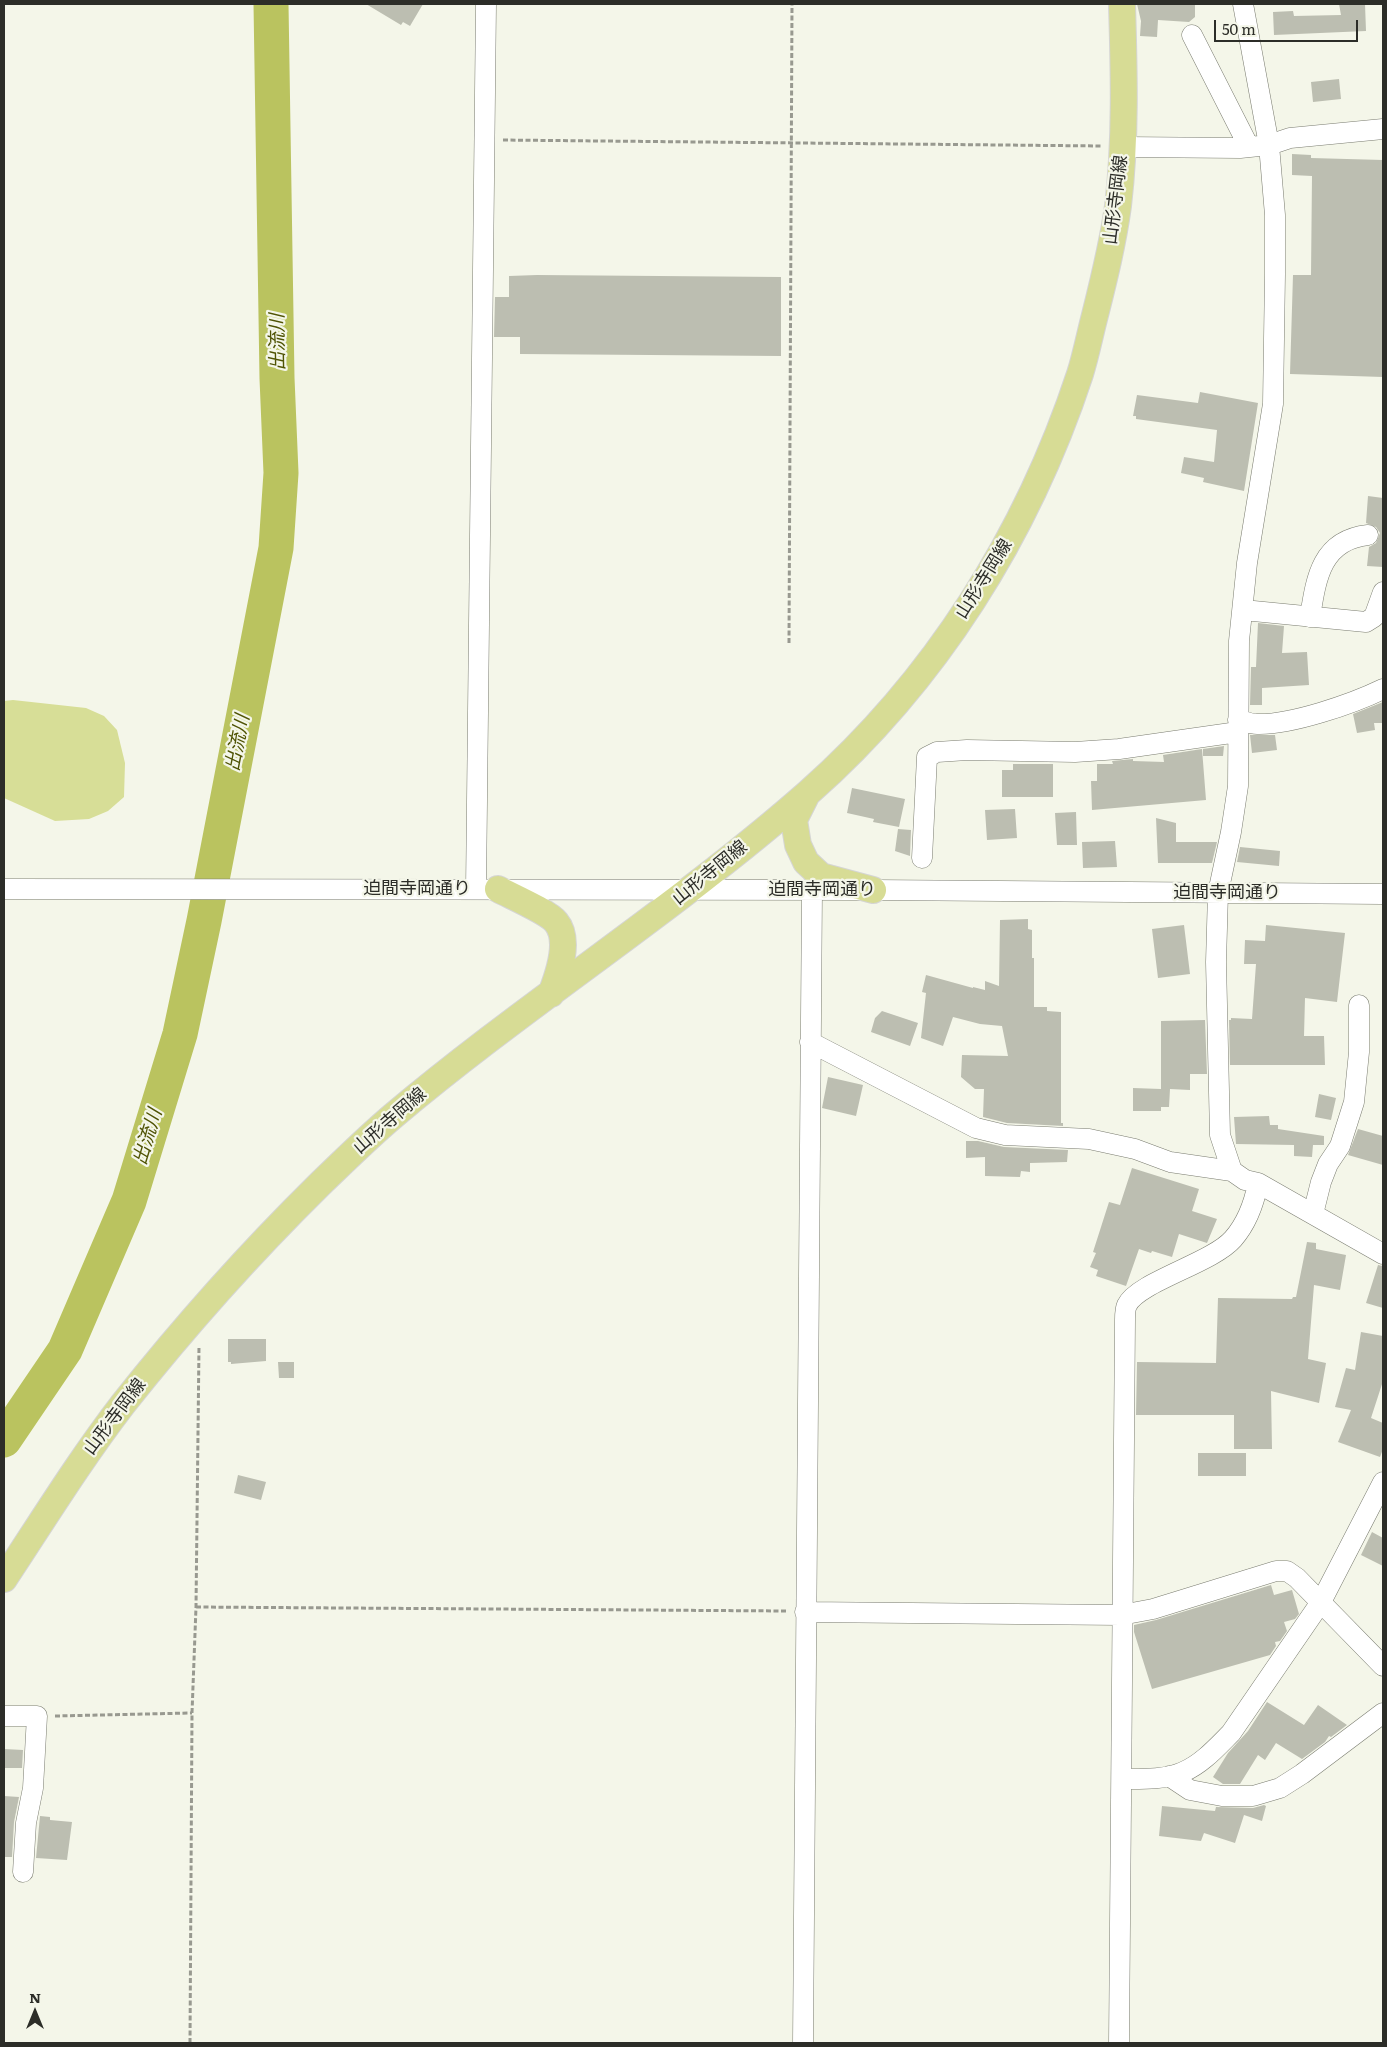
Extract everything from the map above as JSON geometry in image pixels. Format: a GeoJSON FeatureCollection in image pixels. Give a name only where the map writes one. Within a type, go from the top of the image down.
{"type":"FeatureCollection","features":[{"type":"Feature","properties":{"kind":"main road","name":"山形寺岡線"},"geometry":{"type":"LineString","coordinates":[[4,1579],[69,1480],[122,1405],[199,1312],[264,1239],[390,1119],[450,1070],[689,890],[808,793],[870,734],[926,669],[980,590],[1015,530],[1049,457],[1081,370],[1106,271],[1118,206],[1122,147],[1122,4]]}},
{"type":"Feature","properties":{"kind":"main road"},"geometry":{"type":"LineString","coordinates":[[808,793],[794,820],[798,845],[806,862],[821,876],[873,890]]}},
{"type":"Feature","properties":{"kind":"main road"},"geometry":{"type":"LineString","coordinates":[[487,890],[530,906],[557,923],[563,943],[560,970],[551,994]]}},
{"type":"Feature","properties":{"kind":"street"},"geometry":{"type":"LineString","coordinates":[[486,4],[484,140],[487,890]]}},
{"type":"Feature","properties":{"kind":"street"},"geometry":{"type":"LineString","coordinates":[[1232,1171],[1226,1157],[1220,1126],[1216,962],[1218,893],[1232,832],[1238,786],[1239,641],[1247,563],[1273,404],[1275,215],[1269,145],[1243,4]]}},
{"type":"Feature","properties":{"kind":"street"},"geometry":{"type":"LineString","coordinates":[[1192,35],[1249,147]]}},
{"type":"Feature","properties":{"kind":"street"},"geometry":{"type":"LineString","coordinates":[[1122,147],[1249,147],[1269,145],[1290,138],[1383,129]]}},
{"type":"Feature","properties":{"kind":"street"},"geometry":{"type":"LineString","coordinates":[[1310,617],[1316,582],[1323,562],[1339,544],[1358,536],[1368,535]]}},
{"type":"Feature","properties":{"kind":"street"},"geometry":{"type":"LineString","coordinates":[[1243,610],[1366,622],[1374,617],[1383,592]]}},
{"type":"Feature","properties":{"kind":"street"},"geometry":{"type":"LineString","coordinates":[[922,858],[927,757],[937,752],[967,750],[1076,752],[1120,749],[1238,726],[1292,719],[1369,696],[1383,688]]}},
{"type":"Feature","properties":{"kind":"street","name":"迫間寺岡通り"},"geometry":{"type":"LineString","coordinates":[[4,888],[873,890],[1383,894]]}},
{"type":"Feature","properties":{"kind":"street"},"geometry":{"type":"LineString","coordinates":[[803,2043],[812,890]]}},
{"type":"Feature","properties":{"kind":"street"},"geometry":{"type":"LineString","coordinates":[[1313,1214],[1321,1182],[1328,1164],[1340,1146],[1354,1102],[1358,1052],[1358,1005]]}},
{"type":"Feature","properties":{"kind":"street"},"geometry":{"type":"LineString","coordinates":[[810,1042],[976,1128],[1005,1135],[1089,1139],[1135,1149],[1170,1162],[1232,1171],[1246,1180],[1258,1183],[1383,1254]]}},
{"type":"Feature","properties":{"kind":"street"},"geometry":{"type":"LineString","coordinates":[[1119,2043],[1122,1779],[1121,1615],[1125,1320],[1127,1305],[1136,1295],[1144,1290],[1215,1253],[1233,1239],[1247,1219],[1254,1202],[1258,1183]]}},
{"type":"Feature","properties":{"kind":"street"},"geometry":{"type":"LineString","coordinates":[[1122,1779],[1169,1776],[1182,1773],[1196,1765],[1231,1733],[1320,1602],[1383,1482]]}},
{"type":"Feature","properties":{"kind":"street"},"geometry":{"type":"LineString","coordinates":[[805,1612],[1121,1615],[1153,1609],[1276,1571],[1287,1571],[1298,1578],[1383,1666]]}},
{"type":"Feature","properties":{"kind":"street"},"geometry":{"type":"LineString","coordinates":[[1169,1776],[1190,1790],[1222,1796],[1253,1796],[1280,1788],[1295,1779],[1383,1713]]}},
{"type":"Feature","properties":{"kind":"street"},"geometry":{"type":"LineString","coordinates":[[4,1716],[37,1716],[33,1788],[26,1823],[22,1872]]}},
{"type":"Feature","properties":{"kind":"path"},"geometry":{"type":"LineString","coordinates":[[789,643],[792,4]]}},
{"type":"Feature","properties":{"kind":"path"},"geometry":{"type":"LineString","coordinates":[[484,140],[1122,147]]}},
{"type":"Feature","properties":{"kind":"path"},"geometry":{"type":"LineString","coordinates":[[190,2043],[192,1713],[196,1607],[199,1312]]}},
{"type":"Feature","properties":{"kind":"path"},"geometry":{"type":"LineString","coordinates":[[196,1607],[805,1612]]}},
{"type":"Feature","properties":{"kind":"path"},"geometry":{"type":"LineString","coordinates":[[37,1716],[192,1713]]}},
{"type":"Feature","properties":{"kind":"green space"},"geometry":{"type":"Polygon","coordinates":[[[13,700],[86,708],[104,716],[117,730],[125,763],[124,797],[108,811],[89,819],[55,821],[4,798],[4,701],[13,700]]]}},
{"type":"Feature","properties":{"kind":"building"},"geometry":{"type":"Polygon","coordinates":[[[366,4],[423,4],[410,26],[403,22],[401,25],[366,4]]]}},
{"type":"Feature","properties":{"kind":"building"},"geometry":{"type":"Polygon","coordinates":[[[1137,4],[1195,4],[1195,17],[1189,22],[1158,20],[1157,37],[1140,36],[1141,21],[1137,4]]]}},
{"type":"Feature","properties":{"kind":"building"},"geometry":{"type":"Polygon","coordinates":[[[1339,4],[1365,4],[1366,31],[1274,35],[1273,12],[1293,11],[1294,16],[1341,15],[1339,4]]]}},
{"type":"Feature","properties":{"kind":"building"},"geometry":{"type":"Polygon","coordinates":[[[1339,79],[1341,99],[1313,102],[1311,82],[1339,79]]]}},
{"type":"Feature","properties":{"kind":"building"},"geometry":{"type":"Polygon","coordinates":[[[1292,154],[1311,155],[1311,158],[1383,160],[1383,377],[1290,374],[1293,275],[1311,275],[1312,176],[1292,175],[1292,154]]]}},
{"type":"Feature","properties":{"kind":"building"},"geometry":{"type":"Polygon","coordinates":[[[509,276],[781,277],[781,356],[520,354],[520,337],[494,337],[495,297],[509,297],[509,276]]]}},
{"type":"Feature","properties":{"kind":"building"},"geometry":{"type":"Polygon","coordinates":[[[1200,392],[1258,403],[1244,491],[1203,482],[1204,478],[1181,473],[1184,457],[1214,462],[1217,430],[1136,419],[1136,416],[1133,416],[1137,395],[1198,403],[1200,392]]]}},
{"type":"Feature","properties":{"kind":"building"},"geometry":{"type":"Polygon","coordinates":[[[1368,496],[1383,498],[1383,567],[1367,566],[1369,547],[1376,543],[1380,533],[1376,527],[1366,523],[1368,496]]]}},
{"type":"Feature","properties":{"kind":"building"},"geometry":{"type":"Polygon","coordinates":[[[1258,623],[1284,626],[1282,653],[1307,652],[1309,685],[1262,688],[1262,705],[1250,705],[1251,667],[1256,667],[1258,623]]]}},
{"type":"Feature","properties":{"kind":"building"},"geometry":{"type":"Polygon","coordinates":[[[1383,702],[1383,723],[1374,723],[1375,730],[1357,733],[1353,714],[1383,702]]]}},
{"type":"Feature","properties":{"kind":"building"},"geometry":{"type":"Polygon","coordinates":[[[1250,735],[1275,735],[1277,750],[1252,753],[1250,735]]]}},
{"type":"Feature","properties":{"kind":"building"},"geometry":{"type":"Polygon","coordinates":[[[1224,746],[1223,756],[1203,756],[1203,749],[1224,746]]]}},
{"type":"Feature","properties":{"kind":"building"},"geometry":{"type":"Polygon","coordinates":[[[1202,749],[1206,800],[1092,810],[1091,781],[1097,781],[1097,764],[1113,764],[1112,761],[1133,759],[1133,761],[1164,762],[1163,755],[1202,749]]]}},
{"type":"Feature","properties":{"kind":"building"},"geometry":{"type":"Polygon","coordinates":[[[1013,764],[1053,764],[1053,797],[1002,797],[1002,770],[1013,770],[1013,764]]]}},
{"type":"Feature","properties":{"kind":"building"},"geometry":{"type":"Polygon","coordinates":[[[852,788],[905,799],[899,827],[873,822],[874,819],[847,813],[852,788]]]}},
{"type":"Feature","properties":{"kind":"building"},"geometry":{"type":"Polygon","coordinates":[[[1015,809],[1017,838],[987,840],[985,810],[1015,809]]]}},
{"type":"Feature","properties":{"kind":"building"},"geometry":{"type":"Polygon","coordinates":[[[1076,812],[1077,845],[1057,845],[1055,813],[1076,812]]]}},
{"type":"Feature","properties":{"kind":"building"},"geometry":{"type":"Polygon","coordinates":[[[1156,818],[1176,823],[1176,842],[1217,842],[1212,863],[1158,863],[1156,818]]]}},
{"type":"Feature","properties":{"kind":"building"},"geometry":{"type":"Polygon","coordinates":[[[898,829],[911,830],[910,856],[895,851],[898,829]]]}},
{"type":"Feature","properties":{"kind":"building"},"geometry":{"type":"Polygon","coordinates":[[[1115,841],[1117,867],[1083,868],[1082,842],[1115,841]]]}},
{"type":"Feature","properties":{"kind":"building"},"geometry":{"type":"Polygon","coordinates":[[[1240,847],[1280,851],[1279,866],[1237,862],[1240,847]]]}},
{"type":"Feature","properties":{"kind":"building"},"geometry":{"type":"Polygon","coordinates":[[[1028,919],[1028,929],[1032,930],[1032,958],[1034,958],[1034,1007],[1047,1007],[1047,1011],[1061,1012],[1061,1123],[1063,1123],[1063,1126],[1007,1123],[983,1117],[984,1089],[975,1089],[961,1077],[962,1055],[1008,1056],[1002,1026],[980,1024],[953,1017],[943,1046],[921,1038],[926,993],[922,992],[926,975],[985,990],[985,981],[999,986],[1000,920],[1028,919]]]}},
{"type":"Feature","properties":{"kind":"building"},"geometry":{"type":"Polygon","coordinates":[[[1184,925],[1190,974],[1158,978],[1152,929],[1184,925]]]}},
{"type":"Feature","properties":{"kind":"building"},"geometry":{"type":"Polygon","coordinates":[[[1266,925],[1345,933],[1337,1002],[1305,998],[1304,1036],[1324,1036],[1325,1065],[1230,1065],[1229,1020],[1231,1018],[1252,1019],[1256,964],[1244,964],[1245,940],[1265,941],[1266,925]]]}},
{"type":"Feature","properties":{"kind":"building"},"geometry":{"type":"Polygon","coordinates":[[[882,1011],[918,1023],[910,1046],[871,1032],[875,1018],[882,1011]]]}},
{"type":"Feature","properties":{"kind":"building"},"geometry":{"type":"Polygon","coordinates":[[[1205,1020],[1207,1074],[1190,1074],[1190,1090],[1170,1089],[1169,1107],[1161,1107],[1161,1111],[1133,1111],[1133,1088],[1161,1089],[1161,1021],[1205,1020]]]}},
{"type":"Feature","properties":{"kind":"building"},"geometry":{"type":"Polygon","coordinates":[[[828,1077],[863,1085],[856,1116],[822,1108],[828,1077]]]}},
{"type":"Feature","properties":{"kind":"building"},"geometry":{"type":"Polygon","coordinates":[[[1319,1094],[1336,1098],[1331,1120],[1315,1117],[1319,1094]]]}},
{"type":"Feature","properties":{"kind":"building"},"geometry":{"type":"Polygon","coordinates":[[[1269,1116],[1270,1125],[1278,1125],[1278,1129],[1324,1136],[1324,1145],[1313,1145],[1312,1157],[1294,1156],[1294,1145],[1236,1144],[1234,1117],[1269,1116]]]}},
{"type":"Feature","properties":{"kind":"building"},"geometry":{"type":"Polygon","coordinates":[[[1358,1129],[1383,1136],[1383,1165],[1348,1155],[1358,1129]]]}},
{"type":"Feature","properties":{"kind":"building"},"geometry":{"type":"Polygon","coordinates":[[[966,1141],[978,1141],[1004,1147],[1068,1150],[1067,1162],[1030,1163],[1030,1172],[1021,1171],[1020,1177],[985,1176],[985,1157],[966,1158],[966,1141]]]}},
{"type":"Feature","properties":{"kind":"building"},"geometry":{"type":"Polygon","coordinates":[[[1132,1168],[1199,1189],[1192,1211],[1217,1219],[1207,1243],[1179,1234],[1172,1257],[1139,1249],[1126,1286],[1096,1276],[1098,1270],[1090,1267],[1096,1253],[1093,1252],[1109,1202],[1120,1205],[1132,1168]]]}},
{"type":"Feature","properties":{"kind":"building"},"geometry":{"type":"Polygon","coordinates":[[[1307,1242],[1316,1243],[1316,1249],[1346,1255],[1340,1290],[1314,1285],[1308,1359],[1326,1363],[1319,1403],[1271,1391],[1272,1449],[1234,1449],[1234,1415],[1136,1415],[1137,1362],[1216,1363],[1218,1298],[1292,1299],[1296,1297],[1307,1242]]]}},
{"type":"Feature","properties":{"kind":"building"},"geometry":{"type":"Polygon","coordinates":[[[1378,1265],[1383,1266],[1383,1308],[1366,1303],[1378,1265]]]}},
{"type":"Feature","properties":{"kind":"building"},"geometry":{"type":"Polygon","coordinates":[[[1361,1332],[1383,1336],[1383,1381],[1371,1418],[1383,1423],[1383,1449],[1380,1457],[1338,1442],[1351,1410],[1335,1407],[1346,1368],[1355,1370],[1361,1332]]]}},
{"type":"Feature","properties":{"kind":"building"},"geometry":{"type":"Polygon","coordinates":[[[228,1339],[266,1339],[266,1361],[231,1364],[231,1362],[228,1362],[228,1339]]]}},
{"type":"Feature","properties":{"kind":"building"},"geometry":{"type":"Polygon","coordinates":[[[278,1362],[294,1362],[294,1378],[279,1378],[278,1362]]]}},
{"type":"Feature","properties":{"kind":"building"},"geometry":{"type":"Polygon","coordinates":[[[1198,1453],[1246,1453],[1246,1476],[1198,1476],[1198,1453]]]}},
{"type":"Feature","properties":{"kind":"building"},"geometry":{"type":"Polygon","coordinates":[[[238,1475],[266,1482],[261,1500],[234,1493],[238,1475]]]}},
{"type":"Feature","properties":{"kind":"building"},"geometry":{"type":"Polygon","coordinates":[[[1372,1532],[1383,1538],[1383,1566],[1361,1555],[1372,1532]]]}},
{"type":"Feature","properties":{"kind":"building"},"geometry":{"type":"Polygon","coordinates":[[[1271,1585],[1274,1595],[1292,1590],[1299,1614],[1295,1619],[1284,1622],[1287,1631],[1280,1641],[1275,1642],[1276,1646],[1270,1655],[1152,1689],[1134,1632],[1134,1625],[1271,1585]]]}},
{"type":"Feature","properties":{"kind":"building"},"geometry":{"type":"Polygon","coordinates":[[[1267,1702],[1304,1725],[1318,1705],[1347,1725],[1331,1737],[1329,1736],[1325,1742],[1302,1759],[1276,1743],[1265,1760],[1258,1755],[1240,1784],[1223,1784],[1213,1777],[1228,1753],[1248,1731],[1267,1702]]]}},
{"type":"Feature","properties":{"kind":"building"},"geometry":{"type":"Polygon","coordinates":[[[4,1749],[23,1750],[22,1768],[4,1768],[4,1749]]]}},
{"type":"Feature","properties":{"kind":"building"},"geometry":{"type":"Polygon","coordinates":[[[4,1796],[19,1797],[14,1822],[12,1857],[4,1857],[4,1796]]]}},
{"type":"Feature","properties":{"kind":"building"},"geometry":{"type":"Polygon","coordinates":[[[1162,1806],[1215,1811],[1216,1807],[1253,1808],[1266,1806],[1262,1821],[1244,1815],[1235,1843],[1204,1833],[1201,1841],[1159,1836],[1162,1806]]]}},
{"type":"Feature","properties":{"kind":"building"},"geometry":{"type":"Polygon","coordinates":[[[40,1816],[50,1817],[50,1820],[72,1822],[67,1860],[36,1858],[40,1816]]]}},
{"type":"Feature","properties":{"kind":"waterway","name":"出流川"},"geometry":{"type":"LineString","coordinates":[[4,1440],[65,1350],[129,1201],[180,1034],[204,921],[276,548],[281,473],[277,378],[271,4]]}}]}
